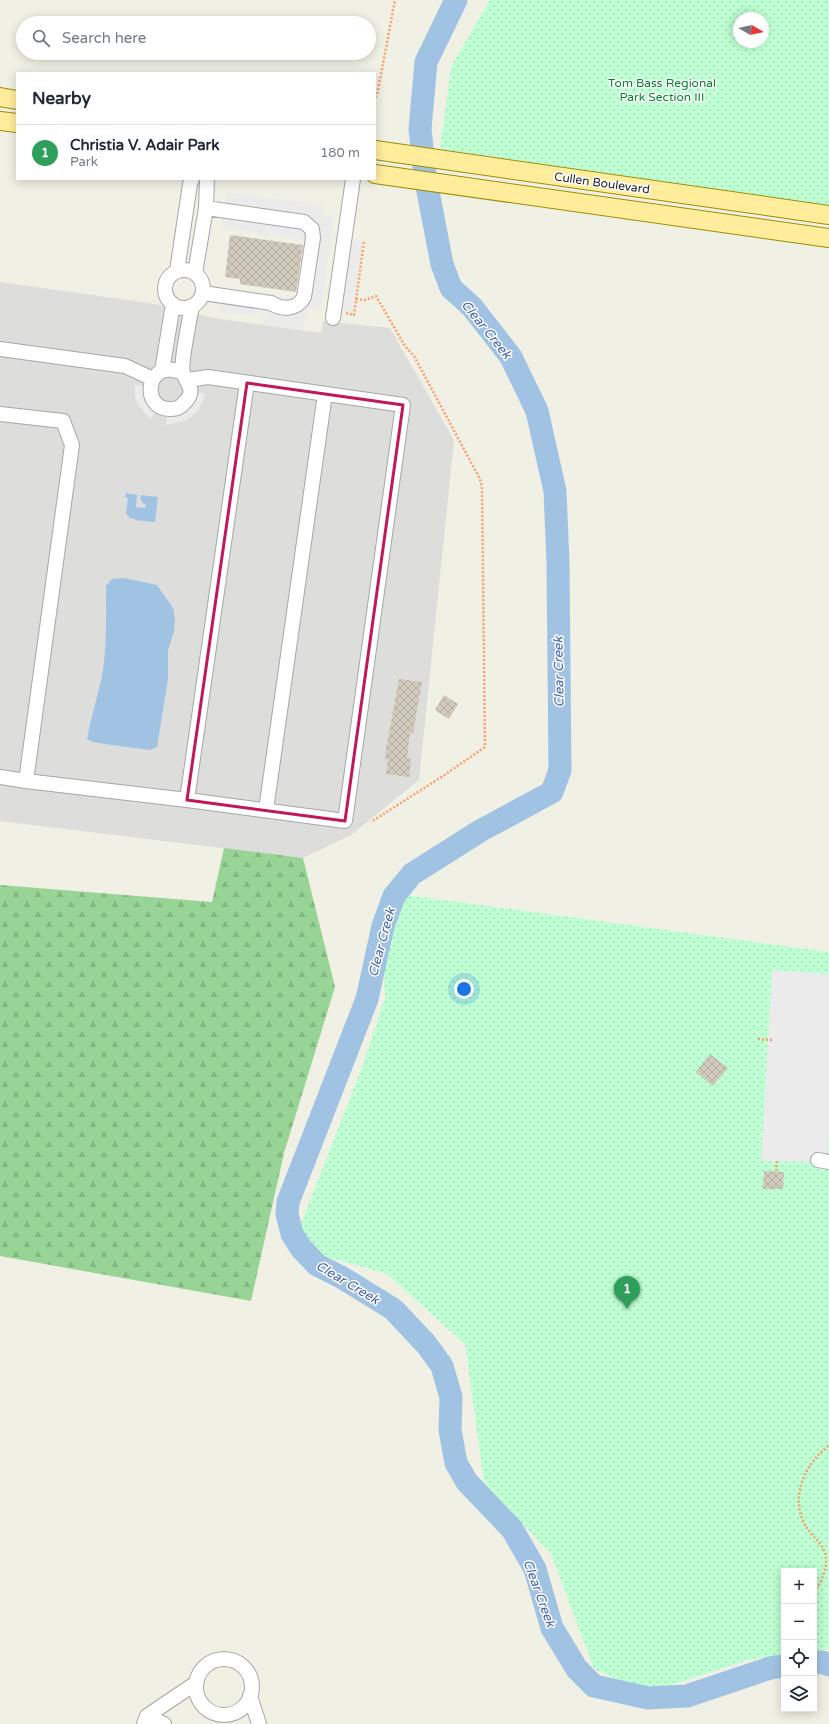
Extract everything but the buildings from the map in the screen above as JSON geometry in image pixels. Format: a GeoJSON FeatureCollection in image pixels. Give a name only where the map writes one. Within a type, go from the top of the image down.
{"type":"FeatureCollection","features":[{"type":"Feature","properties":{"kind":"main road"},"geometry":{"type":"LineString","coordinates":[[0,97],[16,100]]}},
{"type":"Feature","properties":{"kind":"main road"},"geometry":{"type":"LineString","coordinates":[[0,121],[16,123]]}},
{"type":"Feature","properties":{"kind":"main road","name":"Cullen Boulevard"},"geometry":{"type":"LineString","coordinates":[[377,151],[829,215]]}},
{"type":"Feature","properties":{"kind":"main road","name":"Cullen Boulevard"},"geometry":{"type":"LineString","coordinates":[[378,175],[829,238]]}},
{"type":"Feature","properties":{"kind":"main road"},"geometry":{"type":"LineString","coordinates":[[806,235],[809,227],[817,224],[829,226]]}},
{"type":"Feature","properties":{"kind":"street"},"geometry":{"type":"LineString","coordinates":[[177,271],[192,180]]}},
{"type":"Feature","properties":{"kind":"street"},"geometry":{"type":"LineString","coordinates":[[196,273],[206,208],[207,180]]}},
{"type":"Feature","properties":{"kind":"street"},"geometry":{"type":"LineString","coordinates":[[337,315],[353,180]]}},
{"type":"Feature","properties":{"kind":"street"},"geometry":{"type":"LineString","coordinates":[[203,293],[271,303],[280,308],[292,307],[302,301],[304,297],[313,238],[312,228],[304,222],[206,208]]}},
{"type":"Feature","properties":{"kind":"street"},"geometry":{"type":"LineString","coordinates":[[172,304],[186,308],[198,303],[203,293],[203,285],[201,279],[196,273],[186,269],[177,271],[169,276],[165,288],[166,294],[172,304],[157,375],[150,390],[152,397],[160,407],[166,409],[180,407],[185,403],[190,391],[186,376],[192,306]]}},
{"type":"Feature","properties":{"kind":"street"},"geometry":{"type":"LineString","coordinates":[[0,349],[125,366],[157,375],[171,369],[186,376],[208,377],[403,405],[345,821],[0,777]]}},
{"type":"Feature","properties":{"kind":"street"},"geometry":{"type":"LineString","coordinates":[[187,800],[247,383]]}},
{"type":"Feature","properties":{"kind":"street"},"geometry":{"type":"LineString","coordinates":[[266,810],[325,394]]}},
{"type":"Feature","properties":{"kind":"street"},"geometry":{"type":"LineString","coordinates":[[0,414],[63,422],[72,445],[26,781]]}},
{"type":"Feature","properties":{"kind":"street"},"geometry":{"type":"LineString","coordinates":[[145,1720],[196,1683],[204,1667],[220,1659],[229,1659],[238,1663],[245,1669],[250,1677],[252,1686],[250,1696],[246,1704],[231,1714],[222,1715],[213,1713],[205,1708],[200,1701],[196,1683]]}},
{"type":"Feature","properties":{"kind":"street"},"geometry":{"type":"LineString","coordinates":[[250,1696],[259,1724]]}},
{"type":"Feature","properties":{"kind":"street"},"geometry":{"type":"LineString","coordinates":[[145,1720],[164,1724]]}},
{"type":"Feature","properties":{"kind":"path"},"geometry":{"type":"LineString","coordinates":[[376,96],[395,0]]}},
{"type":"Feature","properties":{"kind":"path"},"geometry":{"type":"LineString","coordinates":[[337,315],[354,315],[364,242]]}},
{"type":"Feature","properties":{"kind":"path"},"geometry":{"type":"LineString","coordinates":[[356,299],[365,300],[376,296],[405,346],[414,356],[481,483],[484,747],[371,822]]}},
{"type":"Feature","properties":{"kind":"path"},"geometry":{"type":"LineString","coordinates":[[758,1039],[772,1040]]}},
{"type":"Feature","properties":{"kind":"path"},"geometry":{"type":"LineString","coordinates":[[776,1171],[777,1161]]}},
{"type":"Feature","properties":{"kind":"path"},"geometry":{"type":"LineString","coordinates":[[817,1586],[824,1573],[826,1557],[820,1543],[808,1529],[799,1512],[799,1495],[807,1472],[819,1453],[829,1445]]}},
{"type":"Feature","properties":{"kind":"highlighted area"},"geometry":{"type":"Polygon","coordinates":[[[247,383],[403,405],[345,821],[187,800],[247,383]]]}},
{"type":"Feature","properties":{"kind":"shaded area"},"geometry":{"type":"Polygon","coordinates":[[[227,192],[324,205],[322,216],[334,218],[321,309],[310,308],[306,314],[303,330],[262,324],[264,308],[258,307],[256,317],[220,312],[224,289],[297,299],[305,240],[222,228],[227,192]]]}},
{"type":"Feature","properties":{"kind":"shaded area"},"geometry":{"type":"Polygon","coordinates":[[[352,239],[363,241],[353,313],[342,311],[352,239]]]}},
{"type":"Feature","properties":{"kind":"shaded area"},"geometry":{"type":"Polygon","coordinates":[[[0,282],[149,303],[219,319],[321,333],[323,321],[390,328],[454,440],[419,780],[351,835],[303,858],[0,821],[0,282]]]}},
{"type":"Feature","properties":{"kind":"shaded area"},"geometry":{"type":"Polygon","coordinates":[[[135,385],[146,386],[157,409],[150,419],[138,405],[135,397],[135,385]]]}},
{"type":"Feature","properties":{"kind":"shaded area"},"geometry":{"type":"Polygon","coordinates":[[[193,392],[205,394],[197,412],[185,421],[166,425],[167,413],[193,392]]]}},
{"type":"Feature","properties":{"kind":"shaded area"},"geometry":{"type":"Polygon","coordinates":[[[772,970],[829,974],[829,1132],[826,1162],[761,1161],[772,970]]]}},
{"type":"Feature","properties":{"kind":"green space","name":"Tom Bass Regional Park Section III"},"geometry":{"type":"Polygon","coordinates":[[[490,0],[829,0],[829,206],[440,149],[451,67],[490,0]]]}},
{"type":"Feature","properties":{"kind":"green space"},"geometry":{"type":"Polygon","coordinates":[[[224,848],[303,858],[335,987],[284,1153],[251,1301],[0,1256],[0,885],[212,902],[224,848]]]}},
{"type":"Feature","properties":{"kind":"green space"},"geometry":{"type":"Polygon","coordinates":[[[398,894],[829,952],[829,1649],[817,1651],[817,1568],[781,1568],[781,1655],[751,1659],[647,1693],[594,1669],[551,1554],[484,1482],[465,1344],[387,1274],[320,1255],[297,1234],[361,1070],[385,998],[383,948],[398,894]]]}},
{"type":"Feature","properties":{"kind":"water"},"geometry":{"type":"Polygon","coordinates":[[[126,493],[137,495],[136,507],[145,508],[146,504],[142,503],[142,500],[140,500],[141,495],[158,497],[155,522],[130,518],[126,513],[128,498],[125,497],[126,493]]]}},
{"type":"Feature","properties":{"kind":"water"},"geometry":{"type":"Polygon","coordinates":[[[124,578],[157,585],[173,608],[175,620],[174,632],[168,650],[168,679],[157,747],[150,750],[93,742],[87,739],[104,660],[106,586],[112,579],[124,578]]]}},
{"type":"Feature","properties":{"kind":"waterway","name":"Clear Creek"},"geometry":{"type":"LineString","coordinates":[[456,0],[426,62],[420,129],[425,176],[442,264],[451,288],[472,307],[511,357],[537,411],[555,491],[558,563],[560,770],[552,792],[480,831],[412,874],[394,896],[383,926],[367,999],[288,1202],[287,1214],[292,1234],[301,1248],[317,1265],[341,1277],[393,1309],[426,1344],[442,1366],[451,1397],[450,1430],[456,1463],[467,1482],[512,1529],[535,1569],[552,1628],[577,1669],[594,1686],[648,1698],[687,1696],[770,1668],[781,1666]]}},
{"type":"Feature","properties":{"kind":"waterway","name":"Clear Creek"},"geometry":{"type":"LineString","coordinates":[[817,1663],[822,1662],[829,1665]]}},
{"type":"Feature","properties":{"kind":"place","name":"Christia V. Adair Park"},"geometry":{"type":"Point","coordinates":[627,1309]}}]}
